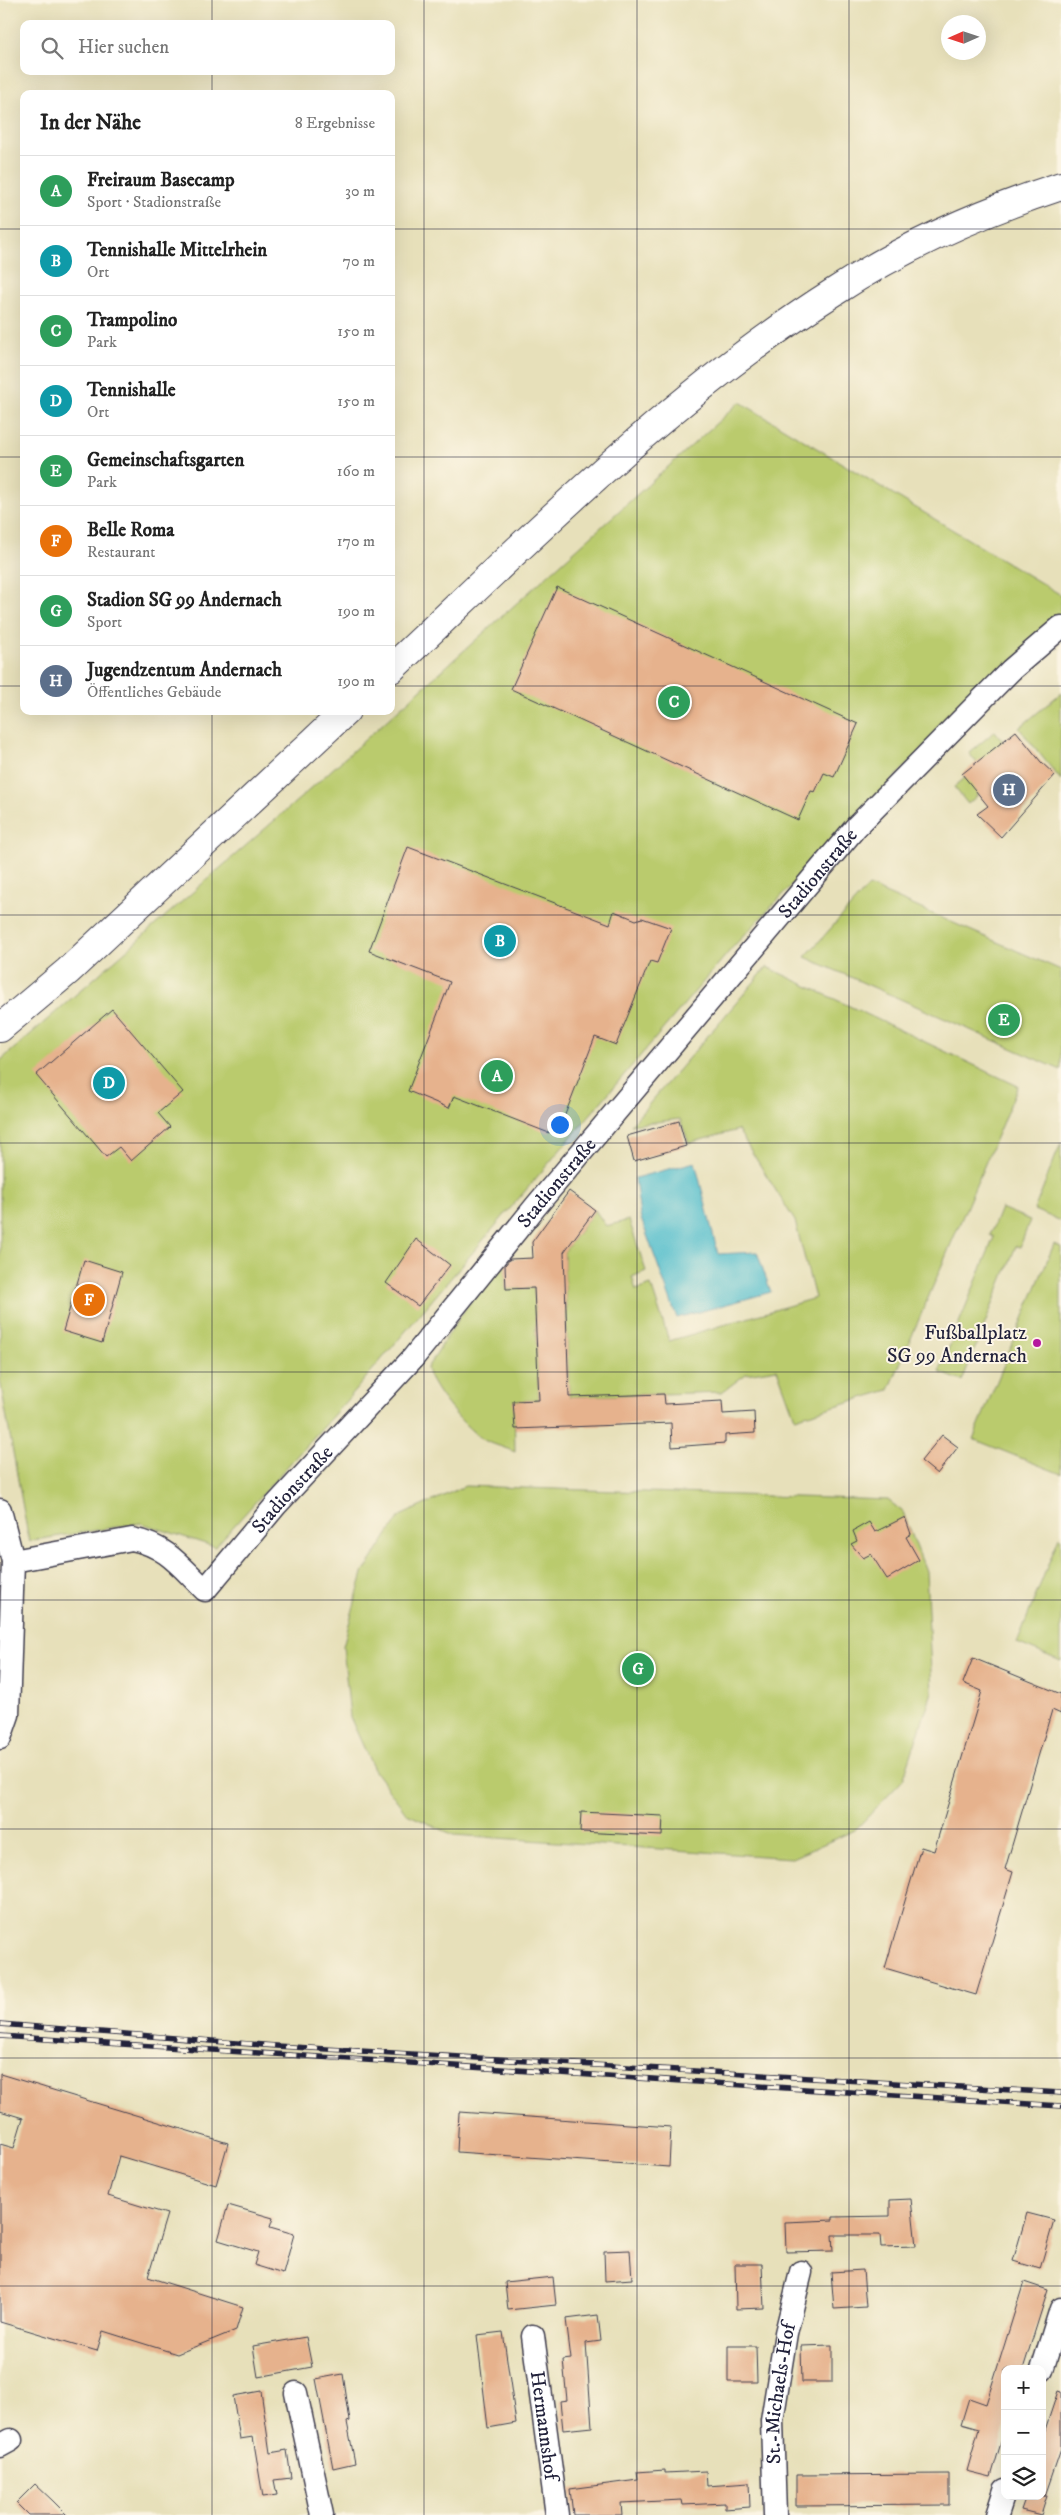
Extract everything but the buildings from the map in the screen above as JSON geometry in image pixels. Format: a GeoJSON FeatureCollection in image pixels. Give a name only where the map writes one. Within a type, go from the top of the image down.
{"type":"FeatureCollection","features":[{"type":"Feature","properties":{"kind":"street"},"geometry":{"type":"LineString","coordinates":[[395,665],[587,485],[647,432],[747,351],[835,291],[881,264],[978,216],[1061,186]]}},
{"type":"Feature","properties":{"kind":"street","name":"Stadionstraße"},"geometry":{"type":"LineString","coordinates":[[13,1561],[132,1539],[146,1542],[167,1552],[204,1590],[276,1505],[413,1358],[614,1113],[856,827],[1011,670],[1061,627]]}},
{"type":"Feature","properties":{"kind":"street"},"geometry":{"type":"LineString","coordinates":[[0,1028],[68,971],[342,715]]}},
{"type":"Feature","properties":{"kind":"street"},"geometry":{"type":"LineString","coordinates":[[0,1510],[13,1561],[8,1715],[0,1738]]}},
{"type":"Feature","properties":{"kind":"street","name":"St.-Michaels-Hof"},"geometry":{"type":"LineString","coordinates":[[775,2515],[772,2421],[786,2333],[801,2272]]}},
{"type":"Feature","properties":{"kind":"street"},"geometry":{"type":"LineString","coordinates":[[1044,2365],[1061,2309]]}},
{"type":"Feature","properties":{"kind":"street","name":"Hermannshof"},"geometry":{"type":"LineString","coordinates":[[533,2336],[557,2515]]}},
{"type":"Feature","properties":{"kind":"street"},"geometry":{"type":"LineString","coordinates":[[296,2393],[322,2515]]}},
{"type":"Feature","properties":{"kind":"street"},"geometry":{"type":"LineString","coordinates":[[997,2515],[1002,2500]]}},
{"type":"Feature","properties":{"kind":"green space"},"geometry":{"type":"Polygon","coordinates":[[[740,402],[1061,595],[1061,617],[967,702],[733,947],[347,1400],[215,1547],[141,1523],[29,1541],[0,1380],[0,1061],[392,715],[395,715],[395,713],[740,402]]]}},
{"type":"Feature","properties":{"kind":"green space"},"geometry":{"type":"Polygon","coordinates":[[[1061,693],[1061,780],[1019,728],[1061,693]]]}},
{"type":"Feature","properties":{"kind":"green space"},"geometry":{"type":"Polygon","coordinates":[[[995,731],[1006,745],[979,766],[969,753],[995,731]]]}},
{"type":"Feature","properties":{"kind":"green space"},"geometry":{"type":"Polygon","coordinates":[[[966,777],[980,793],[968,804],[954,787],[966,777]]]}},
{"type":"Feature","properties":{"kind":"green space"},"geometry":{"type":"Polygon","coordinates":[[[869,886],[1061,970],[1061,1070],[805,957],[869,886]]]}},
{"type":"Feature","properties":{"kind":"green space"},"geometry":{"type":"Polygon","coordinates":[[[767,967],[1018,1086],[889,1390],[795,1418],[777,1369],[746,1374],[722,1392],[569,1397],[564,1252],[595,1210],[606,1226],[629,1220],[646,1271],[632,1277],[636,1290],[651,1285],[669,1341],[815,1298],[795,1221],[738,1130],[689,1143],[680,1119],[631,1125],[767,967]]]}},
{"type":"Feature","properties":{"kind":"green space"},"geometry":{"type":"Polygon","coordinates":[[[1061,1143],[1061,1221],[1034,1210],[1061,1143]]]}},
{"type":"Feature","properties":{"kind":"green space"},"geometry":{"type":"Polygon","coordinates":[[[1001,1208],[1030,1220],[1020,1247],[1016,1246],[962,1381],[939,1372],[994,1237],[990,1235],[1001,1208]]]}},
{"type":"Feature","properties":{"kind":"green space","name":"Fußballplatz SG 99 Andernach"},"geometry":{"type":"Polygon","coordinates":[[[1054,1244],[1061,1247],[1061,1474],[973,1439],[1054,1244]]]}},
{"type":"Feature","properties":{"kind":"green space"},"geometry":{"type":"Polygon","coordinates":[[[505,1259],[506,1289],[534,1288],[539,1400],[514,1401],[515,1452],[486,1441],[470,1429],[442,1398],[427,1368],[467,1306],[505,1259]]]}},
{"type":"Feature","properties":{"kind":"green space"},"geometry":{"type":"Polygon","coordinates":[[[465,1486],[888,1500],[903,1512],[926,1571],[932,1692],[903,1780],[855,1830],[792,1858],[454,1835],[407,1814],[374,1770],[350,1717],[343,1646],[363,1573],[400,1516],[465,1486]]]}},
{"type":"Feature","properties":{"kind":"green space"},"geometry":{"type":"Polygon","coordinates":[[[1059,1537],[1061,1538],[1061,1661],[1017,1643],[1059,1537]]]}},
{"type":"Feature","properties":{"kind":"water"},"geometry":{"type":"Polygon","coordinates":[[[695,1162],[718,1254],[757,1252],[771,1292],[677,1318],[640,1216],[635,1178],[695,1162]]]}},
{"type":"Feature","properties":{"kind":"railway"},"geometry":{"type":"LineString","coordinates":[[0,2024],[276,2046],[1061,2093]]}},
{"type":"Feature","properties":{"kind":"railway"},"geometry":{"type":"LineString","coordinates":[[0,2036],[1061,2106]]}},
{"type":"Feature","properties":{"kind":"place","name":"Trampolino"},"geometry":{"type":"Point","coordinates":[674,702]}},
{"type":"Feature","properties":{"kind":"place","name":"Jugendzentum Andernach"},"geometry":{"type":"Point","coordinates":[1009,790]}},
{"type":"Feature","properties":{"kind":"place","name":"Tennishalle Mittelrhein"},"geometry":{"type":"Point","coordinates":[500,941]}},
{"type":"Feature","properties":{"kind":"place","name":"Gemeinschaftsgarten"},"geometry":{"type":"Point","coordinates":[1004,1020]}},
{"type":"Feature","properties":{"kind":"place","name":"Freiraum Basecamp"},"geometry":{"type":"Point","coordinates":[497,1076]}},
{"type":"Feature","properties":{"kind":"place","name":"Tennishalle"},"geometry":{"type":"Point","coordinates":[109,1083]}},
{"type":"Feature","properties":{"kind":"place","name":"Belle Roma"},"geometry":{"type":"Point","coordinates":[89,1300]}},
{"type":"Feature","properties":{"kind":"place","name":"Fußballplatz SG 99 Andernach"},"geometry":{"type":"Point","coordinates":[1037,1343]}},
{"type":"Feature","properties":{"kind":"place","name":"Stadion SG 99 Andernach"},"geometry":{"type":"Point","coordinates":[638,1669]}}]}
